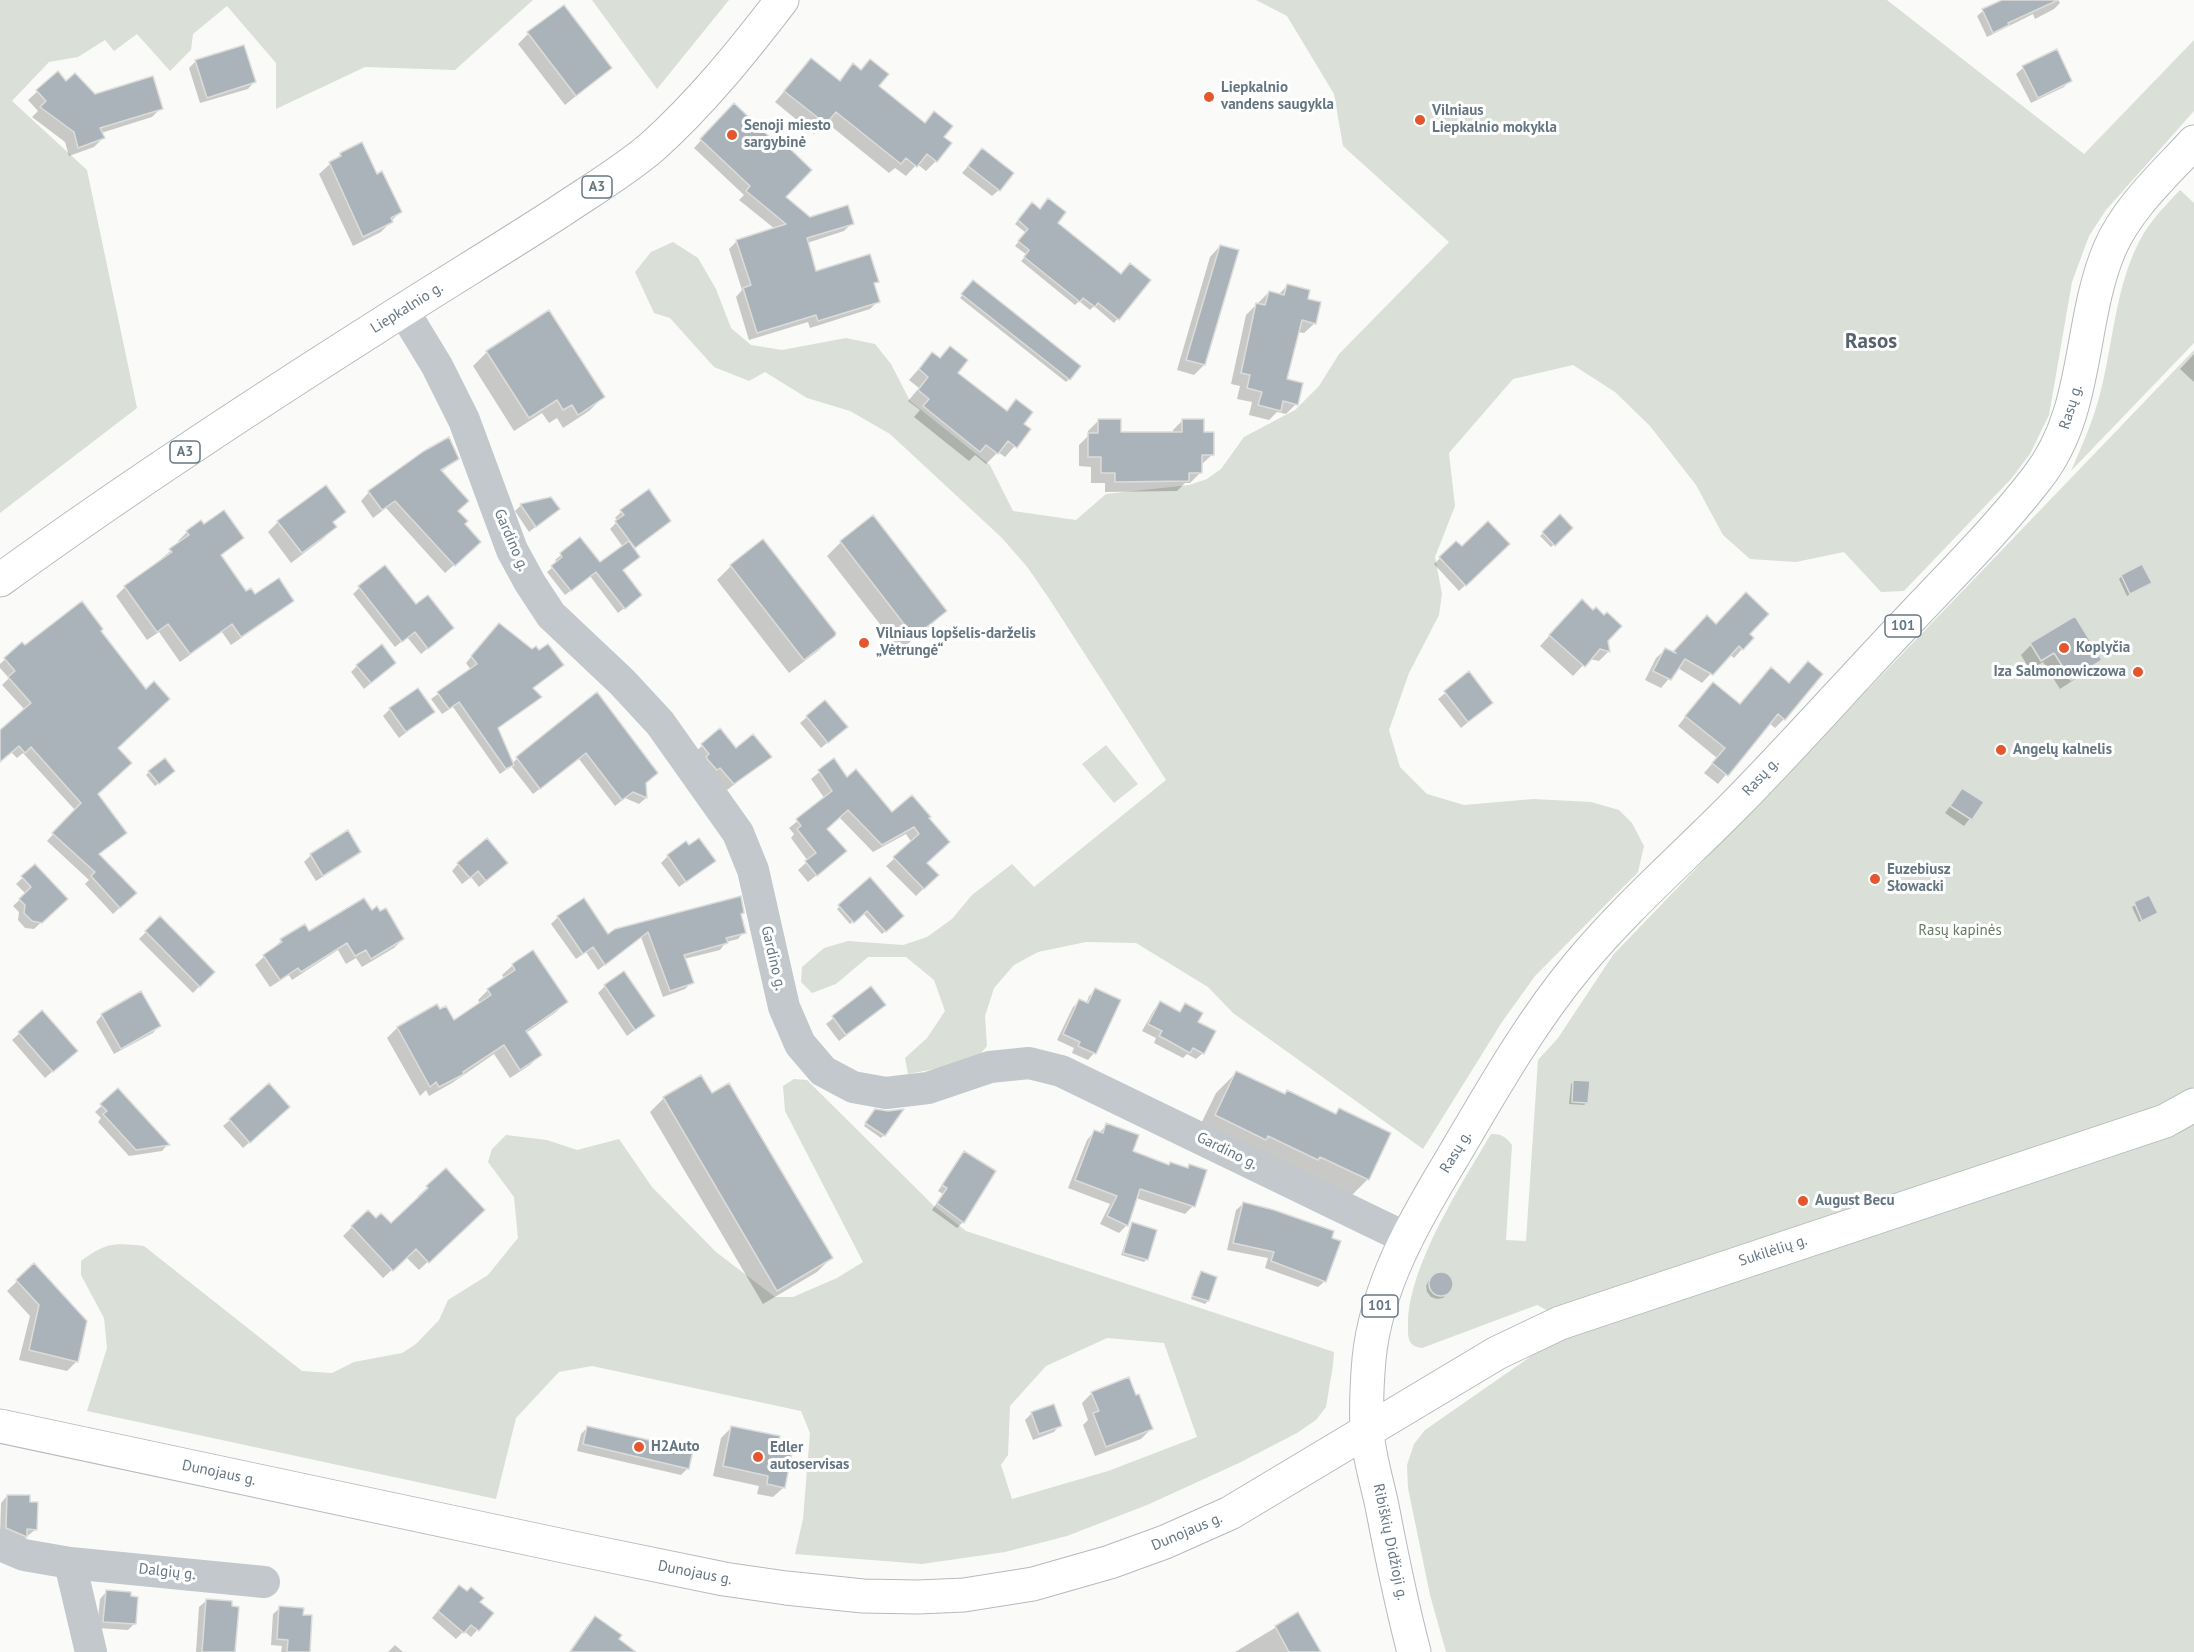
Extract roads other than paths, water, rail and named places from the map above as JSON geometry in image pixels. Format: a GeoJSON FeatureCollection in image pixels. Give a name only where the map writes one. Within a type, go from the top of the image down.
{"type":"FeatureCollection","features":[{"type":"Feature","properties":{"kind":"main road","name":"Liepkalnio g."},"geometry":{"type":"LineString","coordinates":[[0,579],[160,468],[403,310],[558,213],[650,148],[690,110],[730,66],[782,0]]}},
{"type":"Feature","properties":{"kind":"main road","name":"Rasų g."},"geometry":{"type":"LineString","coordinates":[[1367,1432],[1369,1357],[1387,1280],[1433,1190],[1548,1005],[1605,934],[1737,803],[1978,546],[2039,476],[2055,452],[2068,422],[2080,381],[2100,275],[2111,244],[2128,216],[2194,142]]}},
{"type":"Feature","properties":{"kind":"main road","name":"Sukilėlių g."},"geometry":{"type":"LineString","coordinates":[[1367,1432],[1497,1353],[1560,1323],[2165,1121],[2194,1105]]}},
{"type":"Feature","properties":{"kind":"main road","name":"Dunojaus g."},"geometry":{"type":"LineString","coordinates":[[0,1426],[671,1569],[786,1588],[863,1596],[918,1598],[964,1595],[1033,1584],[1110,1562],[1165,1542],[1230,1513],[1367,1432]]}},
{"type":"Feature","properties":{"kind":"main road","name":"Ribiškių Didžioji g."},"geometry":{"type":"LineString","coordinates":[[1367,1432],[1393,1564],[1414,1652]]}},
{"type":"Feature","properties":{"kind":"street","name":"Gardino g."},"geometry":{"type":"LineString","coordinates":[[403,310],[437,366],[464,420],[512,550],[530,584],[551,615],[622,682],[660,723],[738,833],[753,870],[784,1007],[800,1044],[823,1071],[853,1087],[886,1093],[928,1088],[990,1067],[1029,1063],[1061,1071],[1408,1239]]}},
{"type":"Feature","properties":{"kind":"street","name":"Dalgių g."},"geometry":{"type":"LineString","coordinates":[[0,1545],[24,1555],[70,1563],[264,1582]]}},
{"type":"Feature","properties":{"kind":"street"},"geometry":{"type":"LineString","coordinates":[[70,1563],[91,1652]]}},
{"type":"Feature","properties":{"kind":"place","name":"Liepkalnio vandens saugykla"},"geometry":{"type":"Point","coordinates":[1209,97]}},
{"type":"Feature","properties":{"kind":"place","name":"Vilniaus Liepkalnio mokykla"},"geometry":{"type":"Point","coordinates":[1420,120]}},
{"type":"Feature","properties":{"kind":"place","name":"Senoji miesto sargybinė"},"geometry":{"type":"Point","coordinates":[732,135]}},
{"type":"Feature","properties":{"kind":"place","name":"Vilniaus lopšelis-darželis „Vėtrungė“"},"geometry":{"type":"Point","coordinates":[864,643]}},
{"type":"Feature","properties":{"kind":"place","name":"Koplyčia"},"geometry":{"type":"Point","coordinates":[2064,648]}},
{"type":"Feature","properties":{"kind":"place","name":"Iza Salmonowiczowa"},"geometry":{"type":"Point","coordinates":[2138,672]}},
{"type":"Feature","properties":{"kind":"place","name":"Angelų kalnelis"},"geometry":{"type":"Point","coordinates":[2001,750]}},
{"type":"Feature","properties":{"kind":"place","name":"Euzebiusz Słowacki"},"geometry":{"type":"Point","coordinates":[1875,879]}},
{"type":"Feature","properties":{"kind":"place","name":"August Becu"},"geometry":{"type":"Point","coordinates":[1803,1201]}},
{"type":"Feature","properties":{"kind":"place","name":"H2Auto"},"geometry":{"type":"Point","coordinates":[639,1447]}},
{"type":"Feature","properties":{"kind":"place","name":"Edler autoservisas"},"geometry":{"type":"Point","coordinates":[758,1457]}},
{"type":"Feature","properties":{"kind":"district","name":"Rasos"},"geometry":{"type":"Point","coordinates":[1871,342]}},
{"type":"Feature","properties":{"kind":"park label","name":"Rasų kapinės"},"geometry":{"type":"Point","coordinates":[1960,931]}}]}
